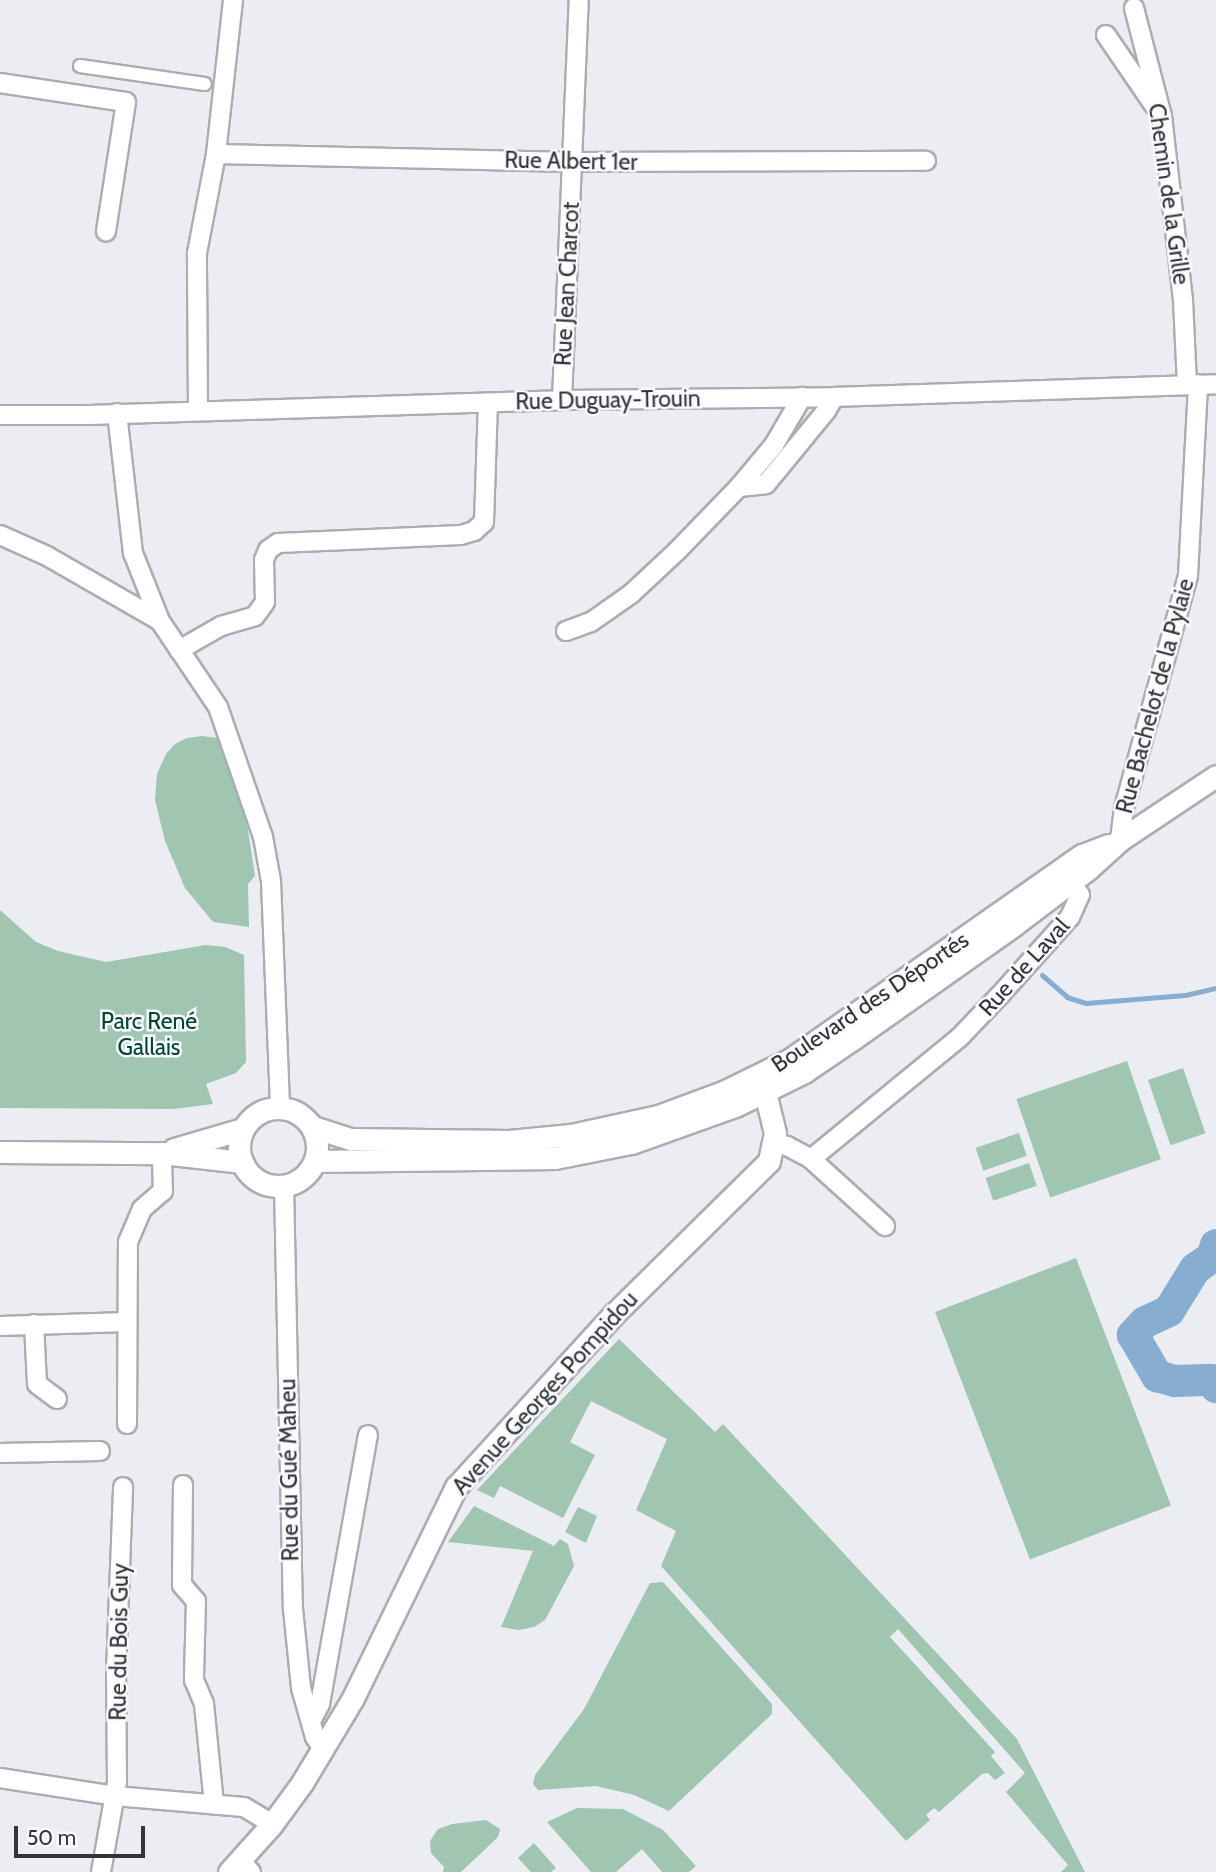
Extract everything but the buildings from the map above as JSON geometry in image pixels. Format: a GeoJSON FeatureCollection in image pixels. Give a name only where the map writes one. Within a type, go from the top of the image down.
{"type":"FeatureCollection","features":[{"type":"Feature","properties":{"kind":"street"},"geometry":{"type":"LineString","coordinates":[[198,410],[197,253],[216,154],[233,0]]}},
{"type":"Feature","properties":{"kind":"street","name":"Rue Jean Charcot"},"geometry":{"type":"LineString","coordinates":[[562,400],[579,0]]}},
{"type":"Feature","properties":{"kind":"street","name":"Chemin de la Grille"},"geometry":{"type":"LineString","coordinates":[[1134,8],[1162,116],[1192,384]]}},
{"type":"Feature","properties":{"kind":"street"},"geometry":{"type":"LineString","coordinates":[[1105,35],[1162,116]]}},
{"type":"Feature","properties":{"kind":"street"},"geometry":{"type":"LineString","coordinates":[[80,66],[205,84]]}},
{"type":"Feature","properties":{"kind":"street"},"geometry":{"type":"LineString","coordinates":[[0,83],[125,102],[106,231]]}},
{"type":"Feature","properties":{"kind":"street","name":"Rue Albert 1er"},"geometry":{"type":"LineString","coordinates":[[216,154],[572,162],[926,162]]}},
{"type":"Feature","properties":{"kind":"street","name":"Rue Bachelot de la Pylaie"},"geometry":{"type":"LineString","coordinates":[[1120,840],[1124,808],[1188,576],[1192,384]]}},
{"type":"Feature","properties":{"kind":"street","name":"Rue Duguay-Trouin"},"geometry":{"type":"LineString","coordinates":[[0,415],[562,400],[834,397],[1216,384]]}},
{"type":"Feature","properties":{"kind":"street"},"geometry":{"type":"LineString","coordinates":[[566,631],[591,622],[631,594],[739,487],[774,445],[802,397]]}},
{"type":"Feature","properties":{"kind":"street"},"geometry":{"type":"LineString","coordinates":[[739,487],[766,484],[826,411],[834,397]]}},
{"type":"Feature","properties":{"kind":"street"},"geometry":{"type":"LineString","coordinates":[[179,649],[220,626],[255,616],[265,602],[264,560],[268,550],[278,543],[461,535],[474,531],[484,522],[488,402]]}},
{"type":"Feature","properties":{"kind":"street"},"geometry":{"type":"LineString","coordinates":[[117,413],[133,553],[160,621],[219,707],[263,837],[271,893],[280,1107]]}},
{"type":"Feature","properties":{"kind":"street"},"geometry":{"type":"LineString","coordinates":[[0,536],[47,556],[160,621]]}},
{"type":"Feature","properties":{"kind":"street"},"geometry":{"type":"LineString","coordinates":[[1071,882],[1120,840],[1216,776]]}},
{"type":"Feature","properties":{"kind":"street","name":"Boulevard des Déportés"},"geometry":{"type":"LineString","coordinates":[[315,1161],[555,1158],[631,1143],[763,1084],[819,1040],[1082,855],[1120,840]]}},
{"type":"Feature","properties":{"kind":"street","name":"Boulevard des Déportés"},"geometry":{"type":"LineString","coordinates":[[313,1128],[334,1136],[378,1140],[541,1139],[658,1116],[804,1072],[933,984],[1071,882]]}},
{"type":"Feature","properties":{"kind":"street","name":"Rue de Laval"},"geometry":{"type":"LineString","coordinates":[[811,1159],[959,1038],[1000,995],[1070,917],[1080,895],[1071,882]]}},
{"type":"Feature","properties":{"kind":"street"},"geometry":{"type":"LineString","coordinates":[[763,1084],[774,1142],[811,1159],[885,1226]]}},
{"type":"Feature","properties":{"kind":"street"},"geometry":{"type":"LineString","coordinates":[[280,1107],[299,1113],[313,1128],[317,1150],[315,1161],[308,1173],[284,1186],[259,1181],[242,1162],[239,1145],[243,1129],[252,1117],[265,1110],[280,1107]]}},
{"type":"Feature","properties":{"kind":"street"},"geometry":{"type":"LineString","coordinates":[[162,1153],[243,1129]]}},
{"type":"Feature","properties":{"kind":"street","name":"Avenue Georges Pompidou"},"geometry":{"type":"LineString","coordinates":[[240,1868],[323,1749],[353,1698],[456,1487],[621,1305],[684,1241],[762,1170],[769,1161],[774,1142]]}},
{"type":"Feature","properties":{"kind":"street"},"geometry":{"type":"LineString","coordinates":[[0,1152],[162,1153],[242,1162]]}},
{"type":"Feature","properties":{"kind":"street"},"geometry":{"type":"LineString","coordinates":[[127,1424],[128,1242],[142,1209],[163,1191],[162,1153]]}},
{"type":"Feature","properties":{"kind":"street","name":"Rue du Gué Maheu"},"geometry":{"type":"LineString","coordinates":[[284,1186],[293,1609],[297,1670],[311,1721],[323,1749]]}},
{"type":"Feature","properties":{"kind":"street"},"geometry":{"type":"LineString","coordinates":[[0,1326],[127,1322]]}},
{"type":"Feature","properties":{"kind":"street"},"geometry":{"type":"LineString","coordinates":[[34,1324],[37,1384],[57,1399]]}},
{"type":"Feature","properties":{"kind":"street"},"geometry":{"type":"LineString","coordinates":[[311,1721],[320,1704],[368,1435]]}},
{"type":"Feature","properties":{"kind":"street"},"geometry":{"type":"LineString","coordinates":[[0,1455],[100,1451]]}},
{"type":"Feature","properties":{"kind":"street"},"geometry":{"type":"LineString","coordinates":[[183,1485],[182,1585],[195,1601],[194,1680],[204,1704],[214,1805]]}},
{"type":"Feature","properties":{"kind":"street","name":"Rue du Bois Guy"},"geometry":{"type":"LineString","coordinates":[[102,1872],[115,1796],[123,1487]]}},
{"type":"Feature","properties":{"kind":"street"},"geometry":{"type":"LineString","coordinates":[[0,1778],[115,1796],[244,1807],[272,1824]]}},
{"type":"Feature","properties":{"kind":"green space"},"geometry":{"type":"Polygon","coordinates":[[[187,738],[217,738],[245,810],[255,876],[248,884],[249,927],[213,922],[185,888],[165,841],[155,800],[157,774],[166,754],[175,744],[187,738]]]}},
{"type":"Feature","properties":{"kind":"green space","name":"Parc René Gallais"},"geometry":{"type":"Polygon","coordinates":[[[0,910],[36,942],[58,951],[106,962],[206,945],[225,947],[244,955],[246,1062],[236,1073],[206,1084],[213,1104],[174,1109],[0,1108],[0,910]]]}},
{"type":"Feature","properties":{"kind":"green space"},"geometry":{"type":"Polygon","coordinates":[[[1127,1061],[1161,1159],[1050,1197],[1016,1099],[1127,1061]]]}},
{"type":"Feature","properties":{"kind":"green space"},"geometry":{"type":"Polygon","coordinates":[[[1183,1068],[1205,1133],[1170,1145],[1148,1080],[1183,1068]]]}},
{"type":"Feature","properties":{"kind":"green space"},"geometry":{"type":"Polygon","coordinates":[[[1019,1133],[1027,1156],[983,1171],[976,1148],[1019,1133]]]}},
{"type":"Feature","properties":{"kind":"green space"},"geometry":{"type":"Polygon","coordinates":[[[1029,1163],[1037,1186],[993,1201],[986,1178],[1029,1163]]]}},
{"type":"Feature","properties":{"kind":"green space"},"geometry":{"type":"Polygon","coordinates":[[[1076,1258],[1171,1505],[1030,1560],[935,1312],[1076,1258]]]}},
{"type":"Feature","properties":{"kind":"green space"},"geometry":{"type":"Polygon","coordinates":[[[619,1339],[715,1432],[723,1424],[1017,1739],[1085,1872],[1061,1872],[1068,1865],[1006,1792],[1025,1773],[898,1629],[890,1637],[995,1752],[991,1756],[1005,1773],[995,1780],[988,1773],[982,1774],[939,1812],[934,1808],[926,1815],[930,1820],[906,1841],[661,1566],[676,1531],[636,1510],[667,1439],[591,1401],[570,1442],[595,1455],[563,1518],[500,1486],[494,1498],[477,1490],[619,1339]]]}},
{"type":"Feature","properties":{"kind":"green space"},"geometry":{"type":"Polygon","coordinates":[[[474,1506],[554,1546],[560,1539],[568,1544],[574,1566],[545,1620],[534,1627],[519,1630],[501,1627],[533,1551],[448,1542],[474,1506]]]}},
{"type":"Feature","properties":{"kind":"green space"},"geometry":{"type":"Polygon","coordinates":[[[578,1507],[597,1516],[586,1543],[565,1532],[578,1507]]]}},
{"type":"Feature","properties":{"kind":"green space"},"geometry":{"type":"Polygon","coordinates":[[[663,1582],[772,1704],[772,1714],[669,1811],[634,1795],[596,1786],[538,1790],[533,1784],[535,1775],[584,1709],[650,1583],[663,1582]]]}},
{"type":"Feature","properties":{"kind":"green space"},"geometry":{"type":"Polygon","coordinates":[[[577,1808],[623,1809],[663,1830],[696,1866],[689,1872],[662,1872],[642,1849],[616,1872],[591,1872],[547,1822],[577,1808]]]}},
{"type":"Feature","properties":{"kind":"green space"},"geometry":{"type":"Polygon","coordinates":[[[486,1820],[500,1829],[498,1837],[461,1872],[443,1872],[444,1867],[431,1853],[430,1841],[438,1829],[452,1824],[486,1820]]]}},
{"type":"Feature","properties":{"kind":"green space"},"geometry":{"type":"Polygon","coordinates":[[[534,1843],[556,1868],[551,1872],[531,1872],[518,1858],[534,1843]]]}},
{"type":"Feature","properties":{"kind":"waterway"},"geometry":{"type":"LineString","coordinates":[[1042,975],[1067,997],[1086,1003],[1185,995],[1216,988]]}},
{"type":"Feature","properties":{"kind":"waterway"},"geometry":{"type":"LineString","coordinates":[[1216,1245],[1212,1257],[1195,1269],[1169,1311],[1145,1322],[1133,1335],[1157,1376],[1175,1381],[1211,1380],[1216,1387]]}}]}
